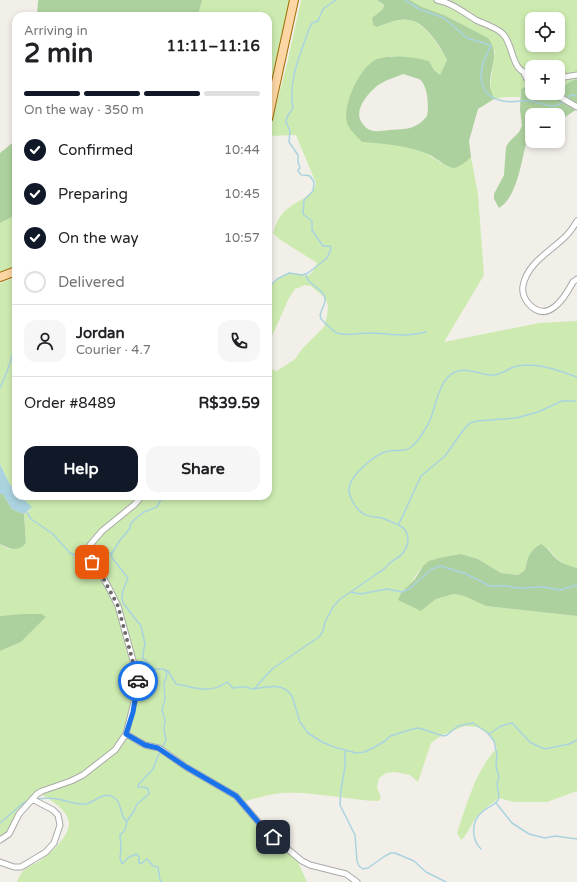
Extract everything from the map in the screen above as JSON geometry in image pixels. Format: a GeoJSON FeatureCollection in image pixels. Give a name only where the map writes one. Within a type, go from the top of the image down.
{"type":"FeatureCollection","features":[{"type":"Feature","properties":{"kind":"main road"},"geometry":{"type":"LineString","coordinates":[[272,101],[294,0]]}},
{"type":"Feature","properties":{"kind":"main road"},"geometry":{"type":"LineString","coordinates":[[0,277],[12,272]]}},
{"type":"Feature","properties":{"kind":"street"},"geometry":{"type":"LineString","coordinates":[[437,0],[452,5],[501,32],[507,40],[516,65],[520,71],[524,73]]}},
{"type":"Feature","properties":{"kind":"street"},"geometry":{"type":"LineString","coordinates":[[565,77],[577,75]]}},
{"type":"Feature","properties":{"kind":"street"},"geometry":{"type":"LineString","coordinates":[[565,100],[577,107]]}},
{"type":"Feature","properties":{"kind":"street"},"geometry":{"type":"LineString","coordinates":[[577,221],[566,236],[531,268],[523,285],[522,291],[529,304],[539,311],[546,312],[556,306],[573,282],[577,279]]}},
{"type":"Feature","properties":{"kind":"street"},"geometry":{"type":"LineString","coordinates":[[0,840],[7,836],[19,814],[32,798],[40,792],[83,775],[114,750],[126,734],[137,690],[137,675],[118,606],[100,572],[89,559],[87,552],[90,545],[102,531],[138,500]]}},
{"type":"Feature","properties":{"kind":"street"},"geometry":{"type":"LineString","coordinates":[[126,734],[145,745],[160,749],[186,767],[236,796],[266,831],[302,861],[310,865],[346,874],[357,882]]}},
{"type":"Feature","properties":{"kind":"street"},"geometry":{"type":"LineString","coordinates":[[0,862],[14,867],[21,867],[46,852],[54,843],[60,825],[58,815],[53,810],[32,798]]}},
{"type":"Feature","properties":{"kind":"green space"},"geometry":{"type":"Polygon","coordinates":[[[202,0],[292,0],[272,89],[272,12],[199,12],[202,0]]]}},
{"type":"Feature","properties":{"kind":"green space"},"geometry":{"type":"Polygon","coordinates":[[[202,0],[199,12],[37,12],[38,1],[202,0]]]}},
{"type":"Feature","properties":{"kind":"green space"},"geometry":{"type":"Polygon","coordinates":[[[301,0],[377,0],[384,6],[383,9],[372,18],[373,25],[377,27],[400,20],[408,20],[420,25],[426,30],[447,60],[440,75],[434,70],[429,61],[390,56],[348,105],[373,143],[393,144],[413,148],[427,154],[449,167],[458,166],[471,157],[478,194],[484,275],[444,342],[539,323],[577,321],[577,568],[560,561],[548,548],[527,559],[525,570],[518,575],[501,573],[478,559],[461,554],[443,557],[421,568],[409,586],[421,611],[436,599],[454,594],[464,596],[486,606],[577,616],[577,791],[547,802],[514,802],[499,798],[478,816],[461,840],[457,833],[472,788],[489,757],[497,748],[493,740],[484,731],[477,727],[465,726],[442,735],[431,743],[418,782],[410,775],[395,772],[386,773],[379,778],[377,787],[381,798],[378,801],[318,794],[294,793],[264,796],[241,801],[241,804],[297,860],[307,882],[17,882],[25,869],[37,863],[59,844],[66,834],[69,824],[66,815],[62,810],[54,802],[40,794],[34,796],[7,836],[0,840],[0,651],[21,642],[46,617],[41,614],[0,616],[0,544],[8,549],[26,543],[24,514],[30,510],[24,500],[272,500],[272,369],[277,371],[295,359],[302,349],[324,327],[328,306],[326,299],[311,286],[305,285],[295,289],[289,298],[272,336],[272,285],[286,275],[294,274],[305,276],[311,274],[317,263],[279,239],[273,233],[282,214],[290,206],[308,196],[312,192],[316,183],[296,135],[272,136],[272,121],[287,64],[301,0]]]}},
{"type":"Feature","properties":{"kind":"green space"},"geometry":{"type":"Polygon","coordinates":[[[377,0],[410,0],[422,7],[444,15],[488,38],[492,44],[494,50],[494,62],[490,87],[494,99],[478,109],[469,141],[471,157],[458,167],[451,168],[432,156],[415,149],[380,143],[362,142],[348,126],[346,115],[347,106],[354,87],[364,69],[377,59],[383,57],[403,57],[429,61],[434,70],[440,75],[447,60],[426,29],[414,21],[400,20],[377,27],[373,25],[372,18],[383,9],[384,5],[377,0]],[[403,74],[380,84],[365,98],[359,114],[360,119],[369,130],[379,131],[410,128],[419,124],[427,116],[428,102],[426,91],[422,82],[419,79],[403,74]]]}},
{"type":"Feature","properties":{"kind":"green space"},"geometry":{"type":"Polygon","coordinates":[[[410,0],[577,0],[577,79],[570,81],[565,85],[565,60],[525,60],[525,87],[521,89],[520,97],[494,99],[490,87],[495,51],[458,22],[422,7],[410,0]]]}},
{"type":"Feature","properties":{"kind":"green space"},"geometry":{"type":"Polygon","coordinates":[[[577,79],[577,109],[565,117],[565,108],[525,108],[525,148],[521,168],[511,195],[499,208],[494,199],[494,194],[504,175],[506,147],[519,132],[522,126],[520,110],[521,89],[525,87],[525,100],[565,100],[565,85],[577,79]]]}},
{"type":"Feature","properties":{"kind":"green space"},"geometry":{"type":"Polygon","coordinates":[[[12,143],[12,217],[0,223],[0,153],[12,143]]]}},
{"type":"Feature","properties":{"kind":"green space"},"geometry":{"type":"Polygon","coordinates":[[[12,217],[12,271],[0,276],[0,223],[12,217]]]}},
{"type":"Feature","properties":{"kind":"green space"},"geometry":{"type":"Polygon","coordinates":[[[12,278],[12,487],[0,464],[0,283],[12,278]]]}},
{"type":"Feature","properties":{"kind":"green space"},"geometry":{"type":"Polygon","coordinates":[[[0,494],[3,494],[12,509],[24,514],[26,543],[20,548],[14,549],[0,544],[0,494]]]}},
{"type":"Feature","properties":{"kind":"green space"},"geometry":{"type":"Polygon","coordinates":[[[541,544],[560,561],[577,568],[577,616],[486,606],[464,596],[454,594],[436,599],[421,611],[398,600],[401,593],[415,579],[423,566],[429,561],[461,554],[478,559],[501,573],[518,575],[525,570],[528,558],[537,546],[541,544]]]}},
{"type":"Feature","properties":{"kind":"green space"},"geometry":{"type":"Polygon","coordinates":[[[42,614],[46,617],[21,642],[0,651],[0,616],[42,614]]]}},
{"type":"Feature","properties":{"kind":"water"},"geometry":{"type":"Polygon","coordinates":[[[0,464],[12,487],[12,500],[24,500],[32,507],[24,514],[12,509],[3,494],[0,494],[0,464]]]}},
{"type":"Feature","properties":{"kind":"waterway"},"geometry":{"type":"LineString","coordinates":[[272,284],[277,279],[289,273],[302,275],[308,273],[327,258],[331,249],[330,246],[323,246],[312,230],[312,221],[303,214],[304,200],[313,191],[314,182],[310,176],[301,175],[298,170],[300,168],[298,155],[289,142],[290,131],[286,122],[287,117],[293,108],[293,78],[309,29],[312,23],[318,21],[323,9],[336,0]]}},
{"type":"Feature","properties":{"kind":"waterway"},"geometry":{"type":"LineString","coordinates":[[405,0],[419,9],[444,18],[467,38],[491,46],[484,62],[481,79],[487,93],[493,98],[506,102],[531,101],[551,106],[555,106],[563,102]]}},
{"type":"Feature","properties":{"kind":"waterway"},"geometry":{"type":"LineString","coordinates":[[566,99],[571,95],[577,96]]}},
{"type":"Feature","properties":{"kind":"waterway"},"geometry":{"type":"LineString","coordinates":[[306,275],[309,281],[321,291],[325,298],[320,316],[321,318],[337,333],[410,335],[426,332]]}},
{"type":"Feature","properties":{"kind":"waterway"},"geometry":{"type":"LineString","coordinates":[[0,388],[12,354]]}},
{"type":"Feature","properties":{"kind":"waterway"},"geometry":{"type":"LineString","coordinates":[[255,688],[272,669],[319,637],[333,607],[339,600],[383,570],[404,551],[408,539],[406,531],[397,524],[382,518],[368,516],[361,512],[351,499],[349,492],[350,486],[357,473],[369,461],[391,450],[406,450],[416,442],[429,423],[439,393],[445,380],[450,375],[455,372],[465,370],[488,375],[496,375],[515,367],[533,365],[556,370],[577,377]]}},
{"type":"Feature","properties":{"kind":"waterway"},"geometry":{"type":"LineString","coordinates":[[399,524],[421,476],[445,456],[470,423],[477,421],[516,418],[538,412],[562,401],[575,401]]}},
{"type":"Feature","properties":{"kind":"waterway"},"geometry":{"type":"LineString","coordinates":[[161,500],[157,507],[144,512],[134,520],[111,555],[128,578],[123,590],[122,598],[123,603],[141,626],[145,644],[143,658],[154,669],[163,669],[168,671],[176,684],[202,689],[214,688],[227,682],[233,688],[244,687],[254,689],[275,686],[280,687],[292,696],[300,722],[308,733],[322,742],[356,753],[364,752],[373,748],[385,741],[390,736],[413,729],[419,728],[443,736],[447,735],[458,726],[473,723],[488,733],[494,741],[497,755],[496,766],[499,778],[497,783],[498,801],[482,812],[478,816],[474,825],[475,840],[481,849]]}},
{"type":"Feature","properties":{"kind":"waterway"},"geometry":{"type":"LineString","coordinates":[[26,511],[31,519],[53,534],[70,553],[77,556],[86,557]]}},
{"type":"Feature","properties":{"kind":"waterway"},"geometry":{"type":"LineString","coordinates":[[90,556],[112,553]]}},
{"type":"Feature","properties":{"kind":"waterway"},"geometry":{"type":"LineString","coordinates":[[351,592],[360,594],[387,589],[402,592],[409,589],[432,569],[440,566],[464,573],[490,586],[507,586],[518,588],[544,587],[560,590],[577,585]]}},
{"type":"Feature","properties":{"kind":"waterway"},"geometry":{"type":"LineString","coordinates":[[162,882],[160,880],[158,867],[153,866],[147,859],[142,863],[139,863],[139,857],[137,854],[129,857],[122,864],[120,858],[120,835],[125,830],[127,821],[137,804],[149,794],[148,789],[138,787],[138,785],[153,769],[166,740],[164,730],[165,720],[162,710],[165,700],[164,684],[167,674],[165,670]]}},
{"type":"Feature","properties":{"kind":"waterway"},"geometry":{"type":"LineString","coordinates":[[489,734],[501,726],[512,723],[531,743],[545,749],[569,744],[577,740]]}},
{"type":"Feature","properties":{"kind":"waterway"},"geometry":{"type":"LineString","coordinates":[[345,750],[345,767],[340,805],[355,835],[357,861],[359,866],[363,869],[368,868],[385,856],[395,853],[414,861],[426,872],[446,882]]}},
{"type":"Feature","properties":{"kind":"waterway"},"geometry":{"type":"LineString","coordinates":[[36,799],[47,798],[86,804],[108,795],[115,798],[127,822]]}},
{"type":"Feature","properties":{"kind":"waterway"},"geometry":{"type":"LineString","coordinates":[[0,823],[22,804],[29,800]]}},
{"type":"Feature","properties":{"kind":"waterway"},"geometry":{"type":"LineString","coordinates":[[496,803],[512,823],[529,834],[545,838],[555,836],[577,839]]}},
{"type":"Feature","properties":{"kind":"way so far"},"geometry":{"type":"LineString","coordinates":[[92,562],[100,572],[118,606],[130,646],[138,681]]}},
{"type":"Feature","properties":{"kind":"route"},"geometry":{"type":"LineString","coordinates":[[138,681],[133,712],[126,734],[145,745],[158,748],[186,767],[236,796],[273,837]]}}]}
